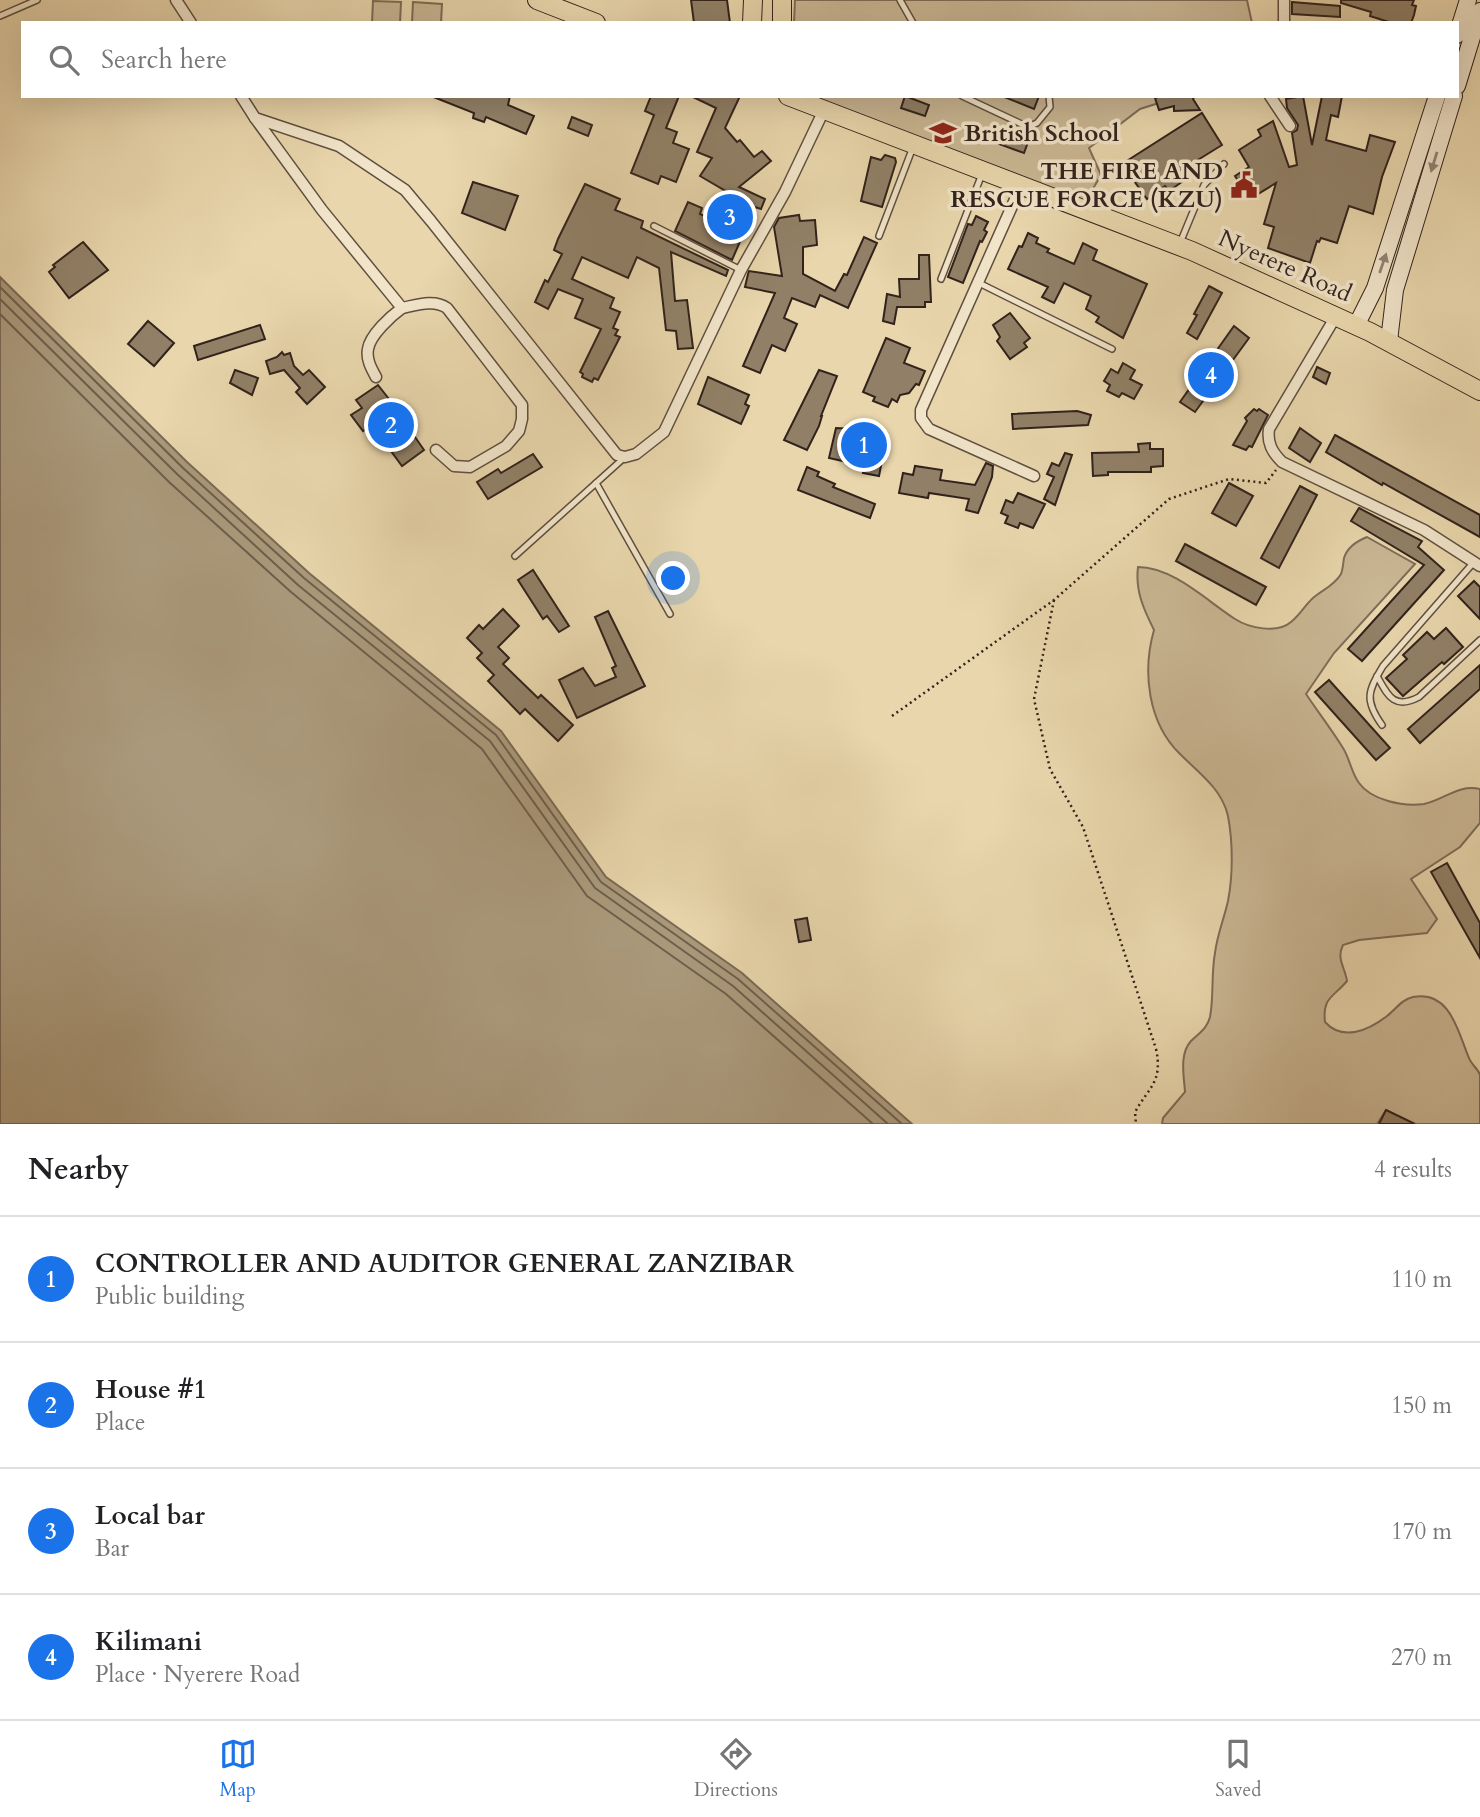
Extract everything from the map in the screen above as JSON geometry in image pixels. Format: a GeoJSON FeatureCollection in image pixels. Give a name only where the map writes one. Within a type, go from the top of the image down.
{"type":"FeatureCollection","features":[{"type":"Feature","properties":{"kind":"main road"},"geometry":{"type":"LineString","coordinates":[[537,0],[591,21]]}},
{"type":"Feature","properties":{"kind":"main road"},"geometry":{"type":"LineString","coordinates":[[752,21],[753,0]]}},
{"type":"Feature","properties":{"kind":"main road"},"geometry":{"type":"LineString","coordinates":[[782,0],[782,21]]}},
{"type":"Feature","properties":{"kind":"main road"},"geometry":{"type":"LineString","coordinates":[[1459,29],[1468,0]]}},
{"type":"Feature","properties":{"kind":"main road"},"geometry":{"type":"LineString","coordinates":[[1459,79],[1480,11]]}},
{"type":"Feature","properties":{"kind":"main road","name":"Nyerere Road"},"geometry":{"type":"LineString","coordinates":[[793,98],[1179,246],[1390,341],[1480,391]]}},
{"type":"Feature","properties":{"kind":"main road"},"geometry":{"type":"LineString","coordinates":[[1356,326],[1378,277],[1436,98]]}},
{"type":"Feature","properties":{"kind":"main road"},"geometry":{"type":"LineString","coordinates":[[1390,341],[1389,327],[1395,290],[1453,98]]}},
{"type":"Feature","properties":{"kind":"street"},"geometry":{"type":"LineString","coordinates":[[176,0],[190,21]]}},
{"type":"Feature","properties":{"kind":"street"},"geometry":{"type":"LineString","coordinates":[[1284,0],[1284,21]]}},
{"type":"Feature","properties":{"kind":"street"},"geometry":{"type":"LineString","coordinates":[[242,98],[322,210],[402,308]]}},
{"type":"Feature","properties":{"kind":"street"},"geometry":{"type":"LineString","coordinates":[[1271,98],[1290,126]]}},
{"type":"Feature","properties":{"kind":"street"},"geometry":{"type":"LineString","coordinates":[[255,118],[339,146],[405,190],[617,455],[625,457],[636,454],[664,432],[741,270],[785,192],[824,110]]}},
{"type":"Feature","properties":{"kind":"street"},"geometry":{"type":"LineString","coordinates":[[1021,186],[922,410],[921,418],[929,429],[1034,476]]}},
{"type":"Feature","properties":{"kind":"street"},"geometry":{"type":"LineString","coordinates":[[376,377],[369,363],[368,349],[389,318],[402,308],[432,304],[441,304],[447,308],[522,405],[522,419],[519,431],[506,446],[470,467],[453,466],[436,450]]}},
{"type":"Feature","properties":{"kind":"street"},"geometry":{"type":"LineString","coordinates":[[1336,316],[1269,429],[1270,446],[1282,462],[1424,530],[1477,564]]}},
{"type":"Feature","properties":{"kind":"lane"},"geometry":{"type":"LineString","coordinates":[[0,16],[37,0]]}},
{"type":"Feature","properties":{"kind":"lane"},"geometry":{"type":"LineString","coordinates":[[900,0],[912,21]]}},
{"type":"Feature","properties":{"kind":"lane"},"geometry":{"type":"LineString","coordinates":[[963,98],[1033,127],[1050,107],[1049,98]]}},
{"type":"Feature","properties":{"kind":"lane"},"geometry":{"type":"LineString","coordinates":[[879,236],[914,144]]}},
{"type":"Feature","properties":{"kind":"lane"},"geometry":{"type":"LineString","coordinates":[[1179,246],[1205,185],[1224,164]]}},
{"type":"Feature","properties":{"kind":"lane"},"geometry":{"type":"LineString","coordinates":[[941,279],[984,171]]}},
{"type":"Feature","properties":{"kind":"lane"},"geometry":{"type":"LineString","coordinates":[[654,226],[741,270]]}},
{"type":"Feature","properties":{"kind":"lane"},"geometry":{"type":"LineString","coordinates":[[979,283],[1112,349]]}},
{"type":"Feature","properties":{"kind":"lane"},"geometry":{"type":"LineString","coordinates":[[515,556],[625,457]]}},
{"type":"Feature","properties":{"kind":"lane"},"geometry":{"type":"LineString","coordinates":[[596,484],[670,614]]}},
{"type":"Feature","properties":{"kind":"lane"},"geometry":{"type":"LineString","coordinates":[[1382,724],[1369,703],[1377,676],[1477,564]]}},
{"type":"Feature","properties":{"kind":"lane"},"geometry":{"type":"LineString","coordinates":[[1377,676],[1391,698],[1402,703],[1411,702],[1480,640]]}},
{"type":"Feature","properties":{"kind":"path"},"geometry":{"type":"LineString","coordinates":[[892,716],[1054,600],[1169,499],[1229,480],[1266,483],[1282,462]]}},
{"type":"Feature","properties":{"kind":"path"},"geometry":{"type":"LineString","coordinates":[[1054,600],[1034,699],[1050,769],[1083,827],[1156,1049],[1160,1070],[1153,1087],[1135,1112],[1136,1124]]}},
{"type":"Feature","properties":{"kind":"shaded area"},"geometry":{"type":"Polygon","coordinates":[[[795,0],[1247,0],[1252,21],[794,21],[795,0]]]}},
{"type":"Feature","properties":{"kind":"shaded area"},"geometry":{"type":"Polygon","coordinates":[[[373,1],[401,2],[400,21],[372,21],[373,1]]]}},
{"type":"Feature","properties":{"kind":"shaded area"},"geometry":{"type":"Polygon","coordinates":[[[413,2],[442,4],[441,21],[412,21],[413,2]]]}},
{"type":"Feature","properties":{"kind":"shaded area"},"geometry":{"type":"Polygon","coordinates":[[[803,98],[1175,98],[1140,109],[1089,148],[1101,175],[1083,206],[803,98]]]}},
{"type":"Feature","properties":{"kind":"shaded area"},"geometry":{"type":"Polygon","coordinates":[[[1367,537],[1415,564],[1334,653],[1306,694],[1343,748],[1356,779],[1364,789],[1388,801],[1416,805],[1465,789],[1480,789],[1480,823],[1460,847],[1411,879],[1437,919],[1427,933],[1359,940],[1343,945],[1341,959],[1347,981],[1327,1002],[1325,1022],[1340,1031],[1356,1032],[1380,1021],[1409,998],[1426,997],[1436,1000],[1451,1016],[1470,1060],[1480,1075],[1480,1124],[1411,1124],[1386,1110],[1377,1124],[1162,1124],[1163,1118],[1185,1092],[1183,1065],[1187,1046],[1209,1021],[1216,946],[1230,891],[1232,848],[1228,816],[1221,798],[1169,741],[1155,712],[1150,696],[1148,663],[1154,630],[1139,592],[1138,567],[1151,568],[1177,579],[1241,622],[1271,629],[1291,622],[1313,598],[1335,582],[1341,574],[1347,551],[1367,537]]]}},
{"type":"Feature","properties":{"kind":"water"},"geometry":{"type":"Polygon","coordinates":[[[0,277],[187,462],[309,573],[501,731],[606,877],[742,973],[912,1124],[0,1124],[0,277]]]}},
{"type":"Feature","properties":{"kind":"building"},"geometry":{"type":"Polygon","coordinates":[[[691,0],[727,0],[730,21],[694,21],[691,0]]]}},
{"type":"Feature","properties":{"kind":"building"},"geometry":{"type":"Polygon","coordinates":[[[1341,0],[1414,0],[1412,5],[1416,6],[1412,21],[1386,21],[1370,16],[1371,12],[1341,3],[1341,0]]]}},
{"type":"Feature","properties":{"kind":"building"},"geometry":{"type":"Polygon","coordinates":[[[1292,2],[1340,6],[1340,17],[1292,14],[1292,2]]]}},
{"type":"Feature","properties":{"kind":"building"},"geometry":{"type":"Polygon","coordinates":[[[436,98],[510,98],[508,105],[534,116],[526,134],[486,117],[484,122],[473,118],[474,113],[436,98]]]}},
{"type":"Feature","properties":{"kind":"building"},"geometry":{"type":"Polygon","coordinates":[[[650,98],[678,98],[666,128],[677,132],[673,143],[689,149],[676,182],[661,176],[658,184],[631,173],[654,115],[645,111],[650,98]]]}},
{"type":"Feature","properties":{"kind":"building"},"geometry":{"type":"Polygon","coordinates":[[[695,98],[739,98],[725,128],[737,142],[740,140],[754,157],[762,151],[771,161],[739,187],[765,199],[761,209],[755,207],[732,260],[675,231],[688,202],[702,208],[700,214],[720,223],[734,196],[700,176],[712,158],[697,152],[716,108],[695,98]]]}},
{"type":"Feature","properties":{"kind":"building"},"geometry":{"type":"Polygon","coordinates":[[[904,98],[929,105],[925,116],[901,108],[904,98]]]}},
{"type":"Feature","properties":{"kind":"building"},"geometry":{"type":"Polygon","coordinates":[[[1007,98],[1038,98],[1034,109],[1007,98]]]}},
{"type":"Feature","properties":{"kind":"building"},"geometry":{"type":"Polygon","coordinates":[[[1155,98],[1194,98],[1200,110],[1174,111],[1174,106],[1159,110],[1155,98]]]}},
{"type":"Feature","properties":{"kind":"building"},"geometry":{"type":"Polygon","coordinates":[[[1303,98],[1312,145],[1322,98],[1342,98],[1338,117],[1331,115],[1326,140],[1366,151],[1370,135],[1395,142],[1382,177],[1373,214],[1349,206],[1337,243],[1321,238],[1317,241],[1310,263],[1268,248],[1274,227],[1264,224],[1276,183],[1250,199],[1235,176],[1249,167],[1239,150],[1261,136],[1258,130],[1273,121],[1289,167],[1297,165],[1292,133],[1297,130],[1298,125],[1287,108],[1286,99],[1303,98]]]}},
{"type":"Feature","properties":{"kind":"building"},"geometry":{"type":"Polygon","coordinates":[[[1202,113],[1222,145],[1180,171],[1186,179],[1169,191],[1165,186],[1147,199],[1122,164],[1202,113]]]}},
{"type":"Feature","properties":{"kind":"building"},"geometry":{"type":"Polygon","coordinates":[[[572,117],[592,125],[588,136],[568,128],[572,117]]]}},
{"type":"Feature","properties":{"kind":"building"},"geometry":{"type":"Polygon","coordinates":[[[1003,133],[1028,142],[1024,153],[999,144],[1003,133]]]}},
{"type":"Feature","properties":{"kind":"building"},"geometry":{"type":"Polygon","coordinates":[[[885,155],[895,158],[896,162],[882,207],[861,201],[871,157],[881,160],[885,155]]]}},
{"type":"Feature","properties":{"kind":"building"},"geometry":{"type":"Polygon","coordinates":[[[473,182],[518,196],[505,230],[462,213],[473,182]]]}},
{"type":"Feature","properties":{"kind":"building"},"geometry":{"type":"Polygon","coordinates":[[[585,184],[620,199],[615,210],[643,221],[641,228],[728,270],[726,276],[671,252],[675,301],[687,300],[693,348],[678,349],[676,331],[666,330],[659,268],[637,257],[628,278],[582,257],[572,279],[614,298],[610,308],[620,312],[613,328],[618,330],[615,335],[620,337],[598,380],[594,378],[592,382],[582,377],[580,372],[601,329],[575,318],[583,299],[558,289],[548,309],[535,302],[562,254],[554,250],[585,184]]]}},
{"type":"Feature","properties":{"kind":"building"},"geometry":{"type":"Polygon","coordinates":[[[799,215],[800,221],[815,220],[817,245],[803,247],[803,274],[835,291],[844,274],[847,275],[864,237],[877,243],[848,308],[820,295],[815,307],[792,298],[784,318],[797,324],[785,351],[772,345],[760,373],[743,366],[775,293],[745,287],[748,274],[749,271],[782,276],[774,227],[779,218],[799,215]]]}},
{"type":"Feature","properties":{"kind":"building"},"geometry":{"type":"Polygon","coordinates":[[[976,216],[988,222],[984,230],[987,232],[982,242],[980,241],[963,283],[948,277],[968,224],[972,225],[976,216]]]}},
{"type":"Feature","properties":{"kind":"building"},"geometry":{"type":"Polygon","coordinates":[[[1028,233],[1038,238],[1036,243],[1049,249],[1047,252],[1074,264],[1083,243],[1097,250],[1093,260],[1147,284],[1123,338],[1096,322],[1099,317],[1086,309],[1091,296],[1064,283],[1054,303],[1042,297],[1048,287],[1008,269],[1028,233]]]}},
{"type":"Feature","properties":{"kind":"building"},"geometry":{"type":"Polygon","coordinates":[[[83,242],[108,270],[69,298],[49,272],[55,267],[53,265],[83,242]]]}},
{"type":"Feature","properties":{"kind":"building"},"geometry":{"type":"Polygon","coordinates":[[[919,255],[929,255],[931,302],[925,302],[925,307],[897,307],[894,324],[883,321],[887,294],[900,297],[899,279],[919,279],[919,255]]]}},
{"type":"Feature","properties":{"kind":"building"},"geometry":{"type":"Polygon","coordinates":[[[1209,286],[1222,293],[1197,339],[1187,333],[1209,286]]]}},
{"type":"Feature","properties":{"kind":"building"},"geometry":{"type":"Polygon","coordinates":[[[1010,313],[1030,338],[1024,343],[1027,347],[1010,359],[997,341],[1000,337],[993,325],[1010,313]]]}},
{"type":"Feature","properties":{"kind":"building"},"geometry":{"type":"Polygon","coordinates":[[[148,321],[174,343],[154,366],[128,344],[148,321]]]}},
{"type":"Feature","properties":{"kind":"building"},"geometry":{"type":"Polygon","coordinates":[[[260,325],[265,339],[198,360],[194,346],[260,325]]]}},
{"type":"Feature","properties":{"kind":"building"},"geometry":{"type":"Polygon","coordinates":[[[1234,326],[1249,338],[1195,412],[1180,402],[1234,326]]]}},
{"type":"Feature","properties":{"kind":"building"},"geometry":{"type":"Polygon","coordinates":[[[886,338],[910,348],[904,363],[925,371],[919,385],[916,384],[909,393],[900,395],[897,402],[892,399],[888,407],[873,401],[875,397],[863,392],[886,338]]]}},
{"type":"Feature","properties":{"kind":"building"},"geometry":{"type":"Polygon","coordinates":[[[282,352],[284,355],[290,353],[294,366],[303,375],[309,370],[325,387],[307,404],[296,392],[300,388],[284,370],[270,374],[266,361],[282,352]]]}},
{"type":"Feature","properties":{"kind":"building"},"geometry":{"type":"Polygon","coordinates":[[[1123,363],[1135,370],[1130,379],[1142,385],[1134,399],[1122,393],[1119,397],[1107,391],[1110,385],[1104,381],[1111,369],[1118,373],[1123,363]]]}},
{"type":"Feature","properties":{"kind":"building"},"geometry":{"type":"Polygon","coordinates":[[[1317,367],[1330,373],[1326,384],[1313,377],[1317,367]]]}},
{"type":"Feature","properties":{"kind":"building"},"geometry":{"type":"Polygon","coordinates":[[[235,370],[258,378],[252,395],[230,383],[235,370]]]}},
{"type":"Feature","properties":{"kind":"building"},"geometry":{"type":"Polygon","coordinates":[[[819,370],[837,376],[819,426],[807,450],[784,440],[819,370]]]}},
{"type":"Feature","properties":{"kind":"building"},"geometry":{"type":"Polygon","coordinates":[[[708,377],[749,395],[745,404],[749,406],[741,424],[698,404],[708,377]]]}},
{"type":"Feature","properties":{"kind":"building"},"geometry":{"type":"Polygon","coordinates":[[[378,385],[410,426],[408,427],[424,450],[402,466],[370,426],[363,431],[351,415],[362,408],[356,400],[378,385]]]}},
{"type":"Feature","properties":{"kind":"building"},"geometry":{"type":"Polygon","coordinates":[[[1254,409],[1268,415],[1252,447],[1249,446],[1246,450],[1233,445],[1247,421],[1245,418],[1254,409]]]}},
{"type":"Feature","properties":{"kind":"building"},"geometry":{"type":"Polygon","coordinates":[[[1077,411],[1091,415],[1088,425],[1013,429],[1012,414],[1077,411]]]}},
{"type":"Feature","properties":{"kind":"building"},"geometry":{"type":"Polygon","coordinates":[[[859,422],[870,424],[875,436],[886,440],[879,476],[863,473],[865,466],[829,458],[836,428],[855,429],[859,422]]]}},
{"type":"Feature","properties":{"kind":"building"},"geometry":{"type":"Polygon","coordinates":[[[1300,428],[1321,443],[1310,462],[1289,448],[1300,428]]]}},
{"type":"Feature","properties":{"kind":"building"},"geometry":{"type":"Polygon","coordinates":[[[1335,435],[1480,515],[1480,537],[1326,452],[1335,435]]]}},
{"type":"Feature","properties":{"kind":"building"},"geometry":{"type":"Polygon","coordinates":[[[1150,443],[1150,449],[1163,449],[1163,466],[1151,467],[1151,472],[1108,472],[1108,475],[1093,476],[1092,453],[1139,452],[1138,444],[1150,443]]]}},
{"type":"Feature","properties":{"kind":"building"},"geometry":{"type":"Polygon","coordinates":[[[1065,453],[1072,455],[1055,505],[1044,499],[1054,477],[1047,474],[1052,463],[1059,466],[1065,453]]]}},
{"type":"Feature","properties":{"kind":"building"},"geometry":{"type":"Polygon","coordinates":[[[533,454],[542,467],[488,499],[477,482],[498,469],[501,473],[533,454]]]}},
{"type":"Feature","properties":{"kind":"building"},"geometry":{"type":"Polygon","coordinates":[[[986,463],[993,466],[992,477],[978,513],[966,510],[969,499],[929,493],[928,498],[899,493],[903,473],[913,475],[915,466],[942,470],[940,480],[975,485],[986,463]]]}},
{"type":"Feature","properties":{"kind":"building"},"geometry":{"type":"Polygon","coordinates":[[[807,467],[819,472],[817,476],[835,484],[833,487],[875,504],[870,518],[798,490],[807,467]]]}},
{"type":"Feature","properties":{"kind":"building"},"geometry":{"type":"Polygon","coordinates":[[[1229,483],[1253,496],[1236,526],[1212,513],[1229,483]]]}},
{"type":"Feature","properties":{"kind":"building"},"geometry":{"type":"Polygon","coordinates":[[[1300,486],[1317,495],[1279,568],[1261,558],[1300,486]]]}},
{"type":"Feature","properties":{"kind":"building"},"geometry":{"type":"Polygon","coordinates":[[[1018,493],[1045,504],[1033,528],[1020,523],[1018,528],[1005,523],[1008,516],[1001,513],[1006,500],[1013,503],[1018,493]]]}},
{"type":"Feature","properties":{"kind":"building"},"geometry":{"type":"Polygon","coordinates":[[[1359,508],[1422,541],[1418,547],[1444,570],[1362,661],[1348,649],[1424,565],[1351,521],[1359,508]]]}},
{"type":"Feature","properties":{"kind":"building"},"geometry":{"type":"Polygon","coordinates":[[[1185,544],[1266,587],[1256,605],[1176,561],[1185,544]]]}},
{"type":"Feature","properties":{"kind":"building"},"geometry":{"type":"Polygon","coordinates":[[[533,570],[569,626],[559,632],[547,616],[543,619],[518,580],[533,570]]]}},
{"type":"Feature","properties":{"kind":"building"},"geometry":{"type":"Polygon","coordinates":[[[1474,581],[1480,587],[1480,619],[1458,596],[1474,581]]]}},
{"type":"Feature","properties":{"kind":"building"},"geometry":{"type":"Polygon","coordinates":[[[503,609],[519,626],[498,647],[509,658],[503,664],[538,698],[541,695],[573,725],[558,741],[525,709],[520,714],[488,681],[494,675],[477,658],[482,653],[467,638],[479,625],[483,629],[503,609]]]}},
{"type":"Feature","properties":{"kind":"building"},"geometry":{"type":"Polygon","coordinates":[[[608,611],[645,686],[577,718],[559,680],[583,668],[595,686],[616,677],[612,668],[616,666],[595,617],[608,611]]]}},
{"type":"Feature","properties":{"kind":"building"},"geometry":{"type":"Polygon","coordinates":[[[1446,628],[1463,647],[1403,696],[1386,678],[1407,659],[1403,655],[1427,632],[1434,639],[1446,628]]]}},
{"type":"Feature","properties":{"kind":"building"},"geometry":{"type":"Polygon","coordinates":[[[1480,665],[1480,689],[1420,743],[1408,729],[1480,665]]]}},
{"type":"Feature","properties":{"kind":"building"},"geometry":{"type":"Polygon","coordinates":[[[1329,680],[1390,748],[1376,760],[1315,692],[1329,680]]]}},
{"type":"Feature","properties":{"kind":"building"},"geometry":{"type":"Polygon","coordinates":[[[1447,863],[1480,923],[1480,958],[1431,872],[1447,863]]]}},
{"type":"Feature","properties":{"kind":"building"},"geometry":{"type":"Polygon","coordinates":[[[807,918],[811,940],[799,942],[795,920],[807,918]]]}},
{"type":"Feature","properties":{"kind":"building"},"geometry":{"type":"Polygon","coordinates":[[[1386,1110],[1415,1124],[1379,1124],[1386,1110]]]}},
{"type":"Feature","properties":{"kind":"place","name":"British School"},"geometry":{"type":"Point","coordinates":[943,133]}},
{"type":"Feature","properties":{"kind":"place","name":"THE FIRE AND RESCUE FORCE (KZU)"},"geometry":{"type":"Point","coordinates":[1244,185]}},
{"type":"Feature","properties":{"kind":"place","name":"Local bar"},"geometry":{"type":"Point","coordinates":[730,217]}},
{"type":"Feature","properties":{"kind":"place","name":"Kilimani"},"geometry":{"type":"Point","coordinates":[1211,375]}},
{"type":"Feature","properties":{"kind":"place","name":"House #1"},"geometry":{"type":"Point","coordinates":[391,425]}},
{"type":"Feature","properties":{"kind":"place","name":"CONTROLLER AND AUDITOR GENERAL ZANZIBAR"},"geometry":{"type":"Point","coordinates":[864,445]}}]}
